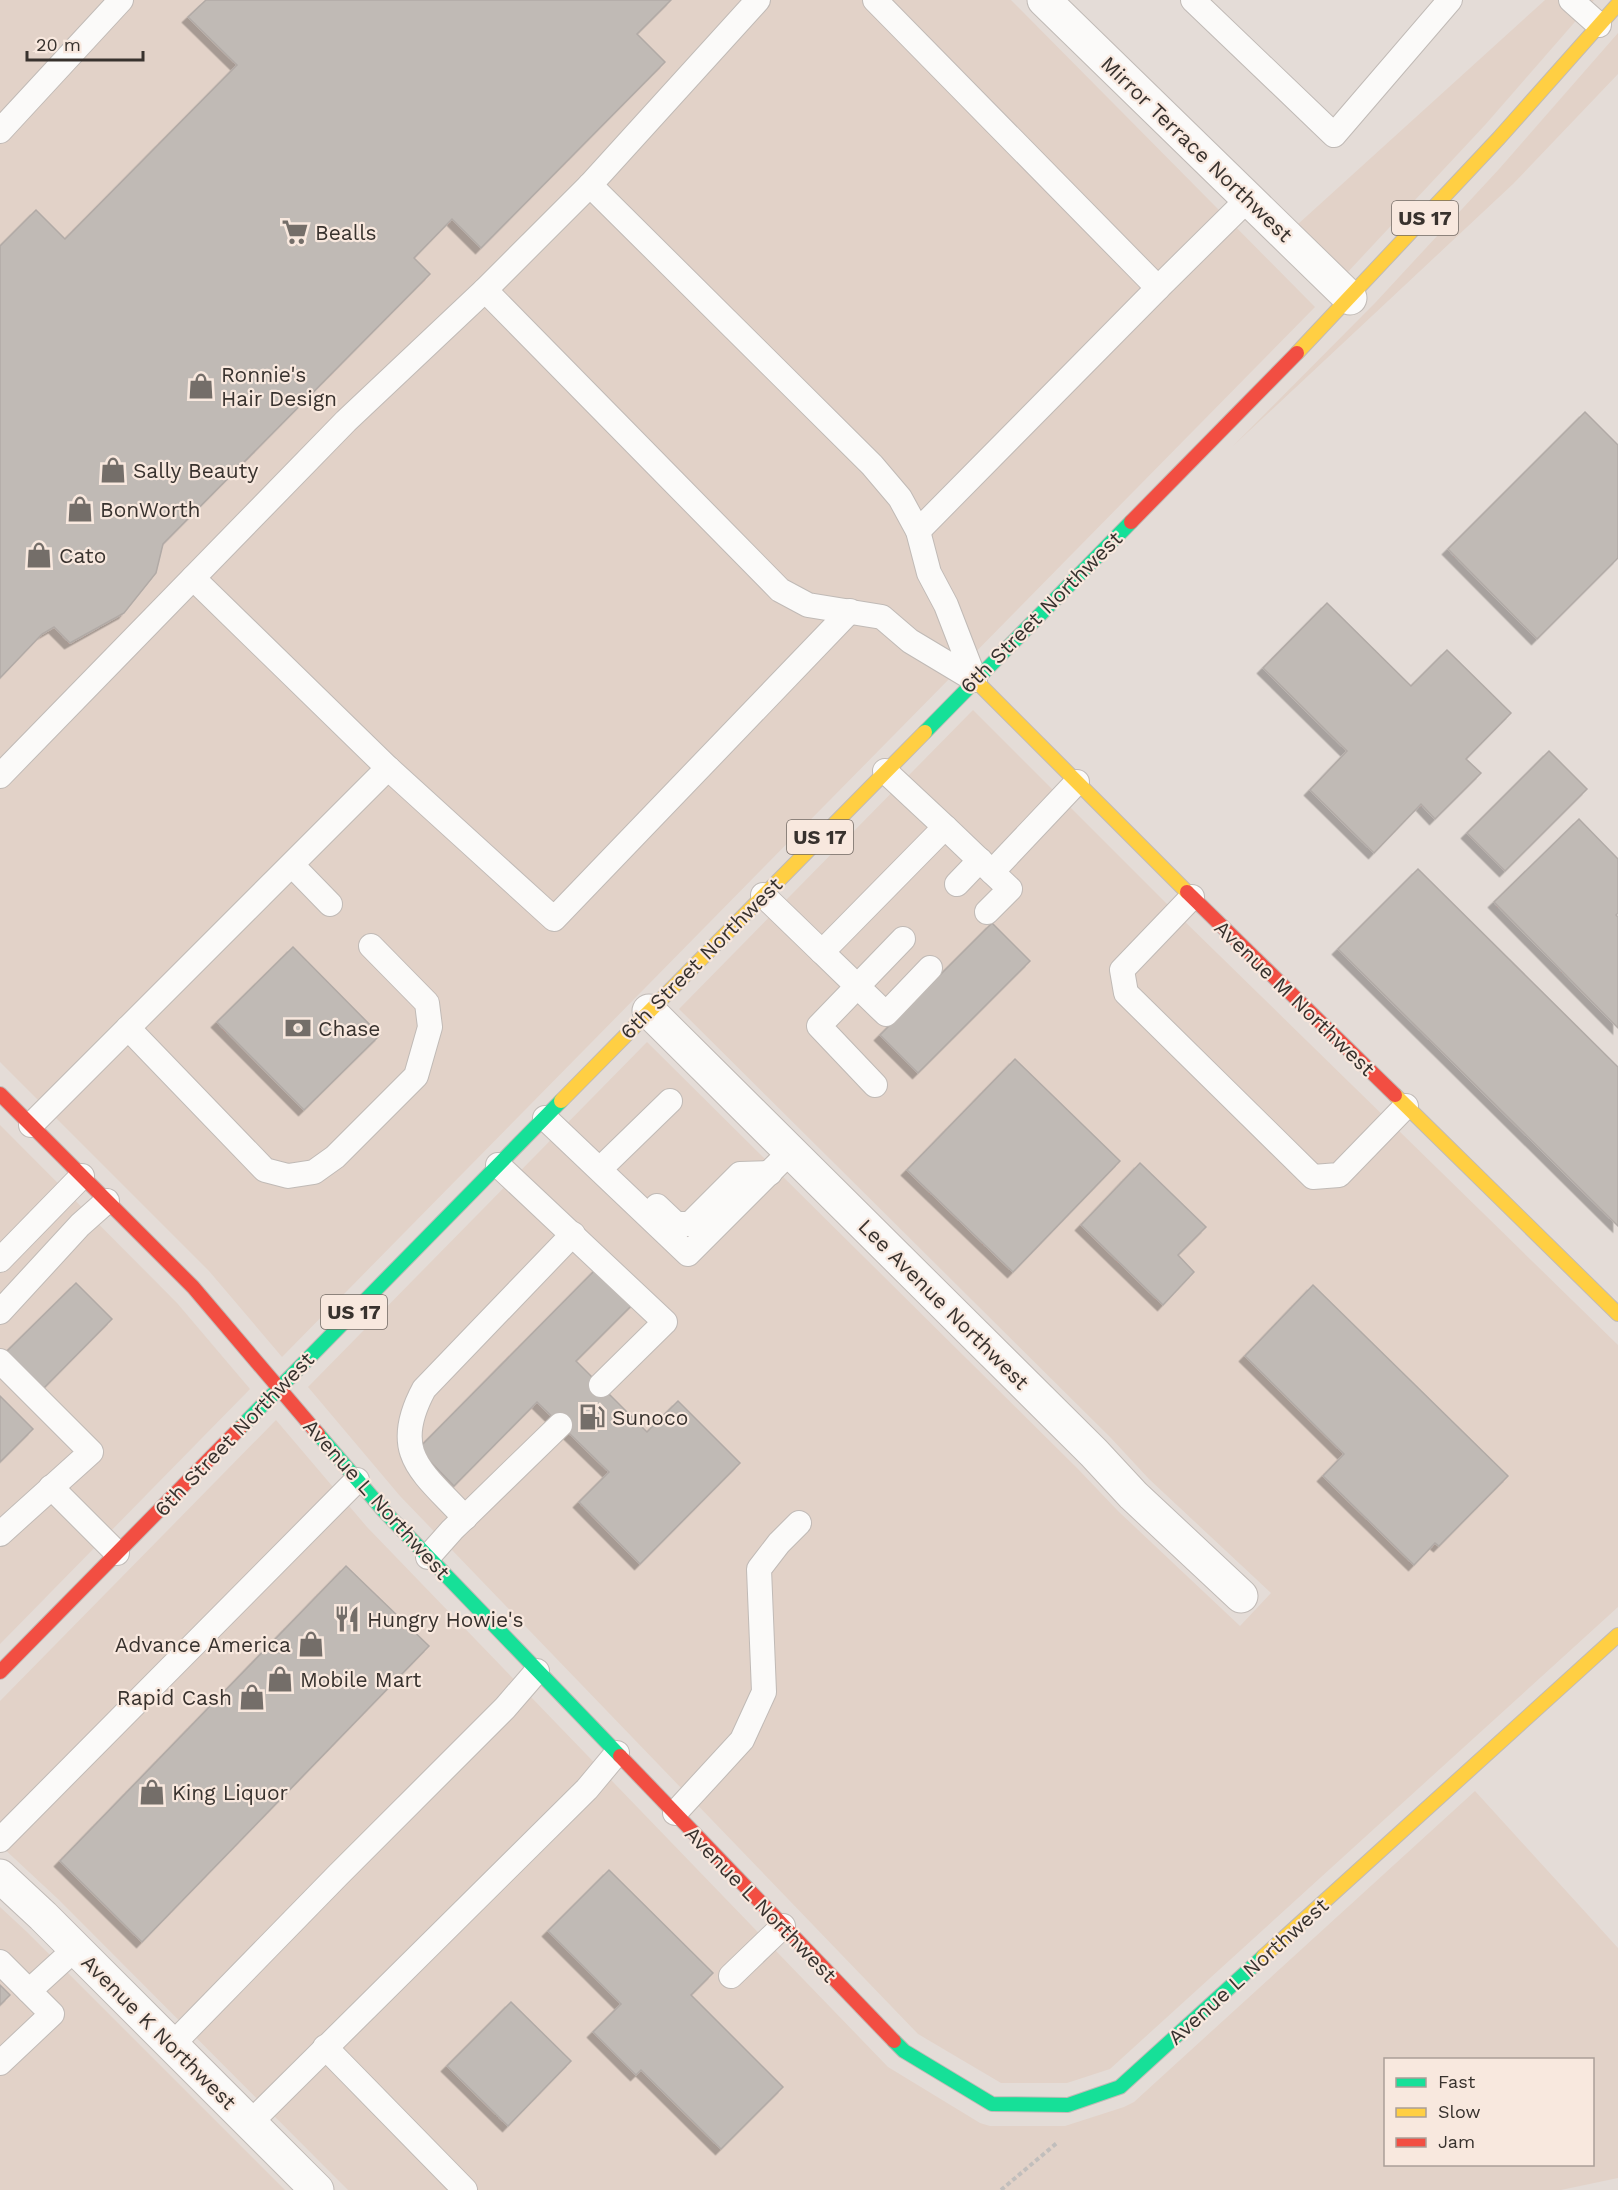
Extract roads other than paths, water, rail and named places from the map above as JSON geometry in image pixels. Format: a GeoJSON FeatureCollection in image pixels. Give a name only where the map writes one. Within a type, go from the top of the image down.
{"type":"FeatureCollection","features":[{"type":"Feature","properties":{"kind":"main road","name":"6th Street Northwest"},"geometry":{"type":"LineString","coordinates":[[0,1672],[1350,298],[1499,138],[1618,4]]}},
{"type":"Feature","properties":{"kind":"main road","name":"Avenue M Northwest"},"geometry":{"type":"LineString","coordinates":[[975,680],[1192,897],[1618,1314]]}},
{"type":"Feature","properties":{"kind":"main road","name":"Avenue L Northwest"},"geometry":{"type":"LineString","coordinates":[[0,1094],[193,1287],[357,1480],[428,1557],[904,2051],[992,2104],[1068,2105],[1120,2087],[1618,1635]]}},
{"type":"Feature","properties":{"kind":"street","name":"Mirror Terrace Northwest"},"geometry":{"type":"LineString","coordinates":[[1046,1],[1247,200],[1350,298]]}},
{"type":"Feature","properties":{"kind":"street","name":"Lee Avenue Northwest"},"geometry":{"type":"LineString","coordinates":[[649,1011],[780,1163],[1094,1453],[1133,1495],[1241,1596]]}},
{"type":"Feature","properties":{"kind":"street","name":"Avenue K Northwest"},"geometry":{"type":"LineString","coordinates":[[0,1876],[317,2190]]}},
{"type":"Feature","properties":{"kind":"lane"},"geometry":{"type":"LineString","coordinates":[[0,131],[121,0]]}},
{"type":"Feature","properties":{"kind":"lane"},"geometry":{"type":"LineString","coordinates":[[0,776],[346,421],[485,290],[590,185],[758,0]]}},
{"type":"Feature","properties":{"kind":"lane"},"geometry":{"type":"LineString","coordinates":[[875,0],[1158,288]]}},
{"type":"Feature","properties":{"kind":"lane"},"geometry":{"type":"LineString","coordinates":[[1193,0],[1334,135],[1450,0]]}},
{"type":"Feature","properties":{"kind":"lane"},"geometry":{"type":"LineString","coordinates":[[1571,0],[1599,25]]}},
{"type":"Feature","properties":{"kind":"lane"},"geometry":{"type":"LineString","coordinates":[[590,185],[872,465],[900,498],[918,531],[929,573],[946,605],[975,680]]}},
{"type":"Feature","properties":{"kind":"lane"},"geometry":{"type":"LineString","coordinates":[[918,531],[1247,200]]}},
{"type":"Feature","properties":{"kind":"lane"},"geometry":{"type":"LineString","coordinates":[[485,290],[780,590],[808,605],[882,617],[910,640],[975,680]]}},
{"type":"Feature","properties":{"kind":"lane"},"geometry":{"type":"LineString","coordinates":[[193,578],[388,768],[554,919],[850,611]]}},
{"type":"Feature","properties":{"kind":"lane"},"geometry":{"type":"LineString","coordinates":[[31,1125],[388,768]]}},
{"type":"Feature","properties":{"kind":"lane"},"geometry":{"type":"LineString","coordinates":[[885,771],[1010,889],[987,912]]}},
{"type":"Feature","properties":{"kind":"lane"},"geometry":{"type":"LineString","coordinates":[[957,884],[986,866],[1077,782]]}},
{"type":"Feature","properties":{"kind":"lane"},"geometry":{"type":"LineString","coordinates":[[822,952],[945,827]]}},
{"type":"Feature","properties":{"kind":"lane"},"geometry":{"type":"LineString","coordinates":[[292,865],[330,904]]}},
{"type":"Feature","properties":{"kind":"lane"},"geometry":{"type":"LineString","coordinates":[[763,895],[886,1014],[930,968]]}},
{"type":"Feature","properties":{"kind":"lane"},"geometry":{"type":"LineString","coordinates":[[1192,897],[1122,970],[1126,993],[1279,1144],[1314,1177],[1339,1175],[1406,1106]]}},
{"type":"Feature","properties":{"kind":"lane"},"geometry":{"type":"LineString","coordinates":[[875,1084],[819,1026],[903,939]]}},
{"type":"Feature","properties":{"kind":"lane"},"geometry":{"type":"LineString","coordinates":[[128,1028],[265,1170],[288,1176],[314,1172],[335,1157],[416,1076],[430,1027],[427,1003],[372,946]]}},
{"type":"Feature","properties":{"kind":"lane"},"geometry":{"type":"LineString","coordinates":[[603,1173],[670,1101]]}},
{"type":"Feature","properties":{"kind":"lane"},"geometry":{"type":"LineString","coordinates":[[544,1118],[688,1254],[780,1163]]}},
{"type":"Feature","properties":{"kind":"lane"},"geometry":{"type":"LineString","coordinates":[[498,1165],[665,1322],[601,1385]]}},
{"type":"Feature","properties":{"kind":"lane"},"geometry":{"type":"LineString","coordinates":[[0,1260],[82,1176]]}},
{"type":"Feature","properties":{"kind":"lane"},"geometry":{"type":"LineString","coordinates":[[0,1312],[80,1224],[107,1201]]}},
{"type":"Feature","properties":{"kind":"lane"},"geometry":{"type":"LineString","coordinates":[[465,1518],[417,1466],[410,1450],[409,1427],[414,1408],[424,1389],[573,1234]]}},
{"type":"Feature","properties":{"kind":"lane"},"geometry":{"type":"LineString","coordinates":[[0,1361],[91,1452],[0,1534]]}},
{"type":"Feature","properties":{"kind":"lane"},"geometry":{"type":"LineString","coordinates":[[428,1557],[560,1425]]}},
{"type":"Feature","properties":{"kind":"lane"},"geometry":{"type":"LineString","coordinates":[[0,1840],[357,1480]]}},
{"type":"Feature","properties":{"kind":"lane"},"geometry":{"type":"LineString","coordinates":[[51,1487],[117,1553]]}},
{"type":"Feature","properties":{"kind":"lane"},"geometry":{"type":"LineString","coordinates":[[675,1813],[742,1740],[764,1692],[759,1569],[799,1523]]}},
{"type":"Feature","properties":{"kind":"lane"},"geometry":{"type":"LineString","coordinates":[[171,2046],[506,1708],[537,1671]]}},
{"type":"Feature","properties":{"kind":"lane"},"geometry":{"type":"LineString","coordinates":[[250,2123],[587,1789],[617,1754]]}},
{"type":"Feature","properties":{"kind":"lane"},"geometry":{"type":"LineString","coordinates":[[730,1976],[783,1926]]}},
{"type":"Feature","properties":{"kind":"lane"},"geometry":{"type":"LineString","coordinates":[[29,1991],[75,1949]]}},
{"type":"Feature","properties":{"kind":"lane"},"geometry":{"type":"LineString","coordinates":[[0,1962],[52,2014],[0,2063]]}},
{"type":"Feature","properties":{"kind":"lane"},"geometry":{"type":"LineString","coordinates":[[325,2048],[465,2190]]}},
{"type":"Feature","properties":{"kind":"place","name":"Bealls"},"geometry":{"type":"Point","coordinates":[295,232]}},
{"type":"Feature","properties":{"kind":"place","name":"Ronnie's Hair Design"},"geometry":{"type":"Point","coordinates":[201,386]}},
{"type":"Feature","properties":{"kind":"place","name":"Sally Beauty"},"geometry":{"type":"Point","coordinates":[113,470]}},
{"type":"Feature","properties":{"kind":"place","name":"BonWorth"},"geometry":{"type":"Point","coordinates":[80,509]}},
{"type":"Feature","properties":{"kind":"place","name":"Cato"},"geometry":{"type":"Point","coordinates":[39,555]}},
{"type":"Feature","properties":{"kind":"place","name":"Chase"},"geometry":{"type":"Point","coordinates":[298,1028]}},
{"type":"Feature","properties":{"kind":"place","name":"Sunoco"},"geometry":{"type":"Point","coordinates":[592,1417]}},
{"type":"Feature","properties":{"kind":"place","name":"Hungry Howie's"},"geometry":{"type":"Point","coordinates":[347,1619]}},
{"type":"Feature","properties":{"kind":"place","name":"Advance America"},"geometry":{"type":"Point","coordinates":[311,1644]}},
{"type":"Feature","properties":{"kind":"place","name":"Mobile Mart"},"geometry":{"type":"Point","coordinates":[280,1679]}},
{"type":"Feature","properties":{"kind":"place","name":"Rapid Cash"},"geometry":{"type":"Point","coordinates":[252,1697]}},
{"type":"Feature","properties":{"kind":"place","name":"King Liquor"},"geometry":{"type":"Point","coordinates":[152,1792]}}]}
